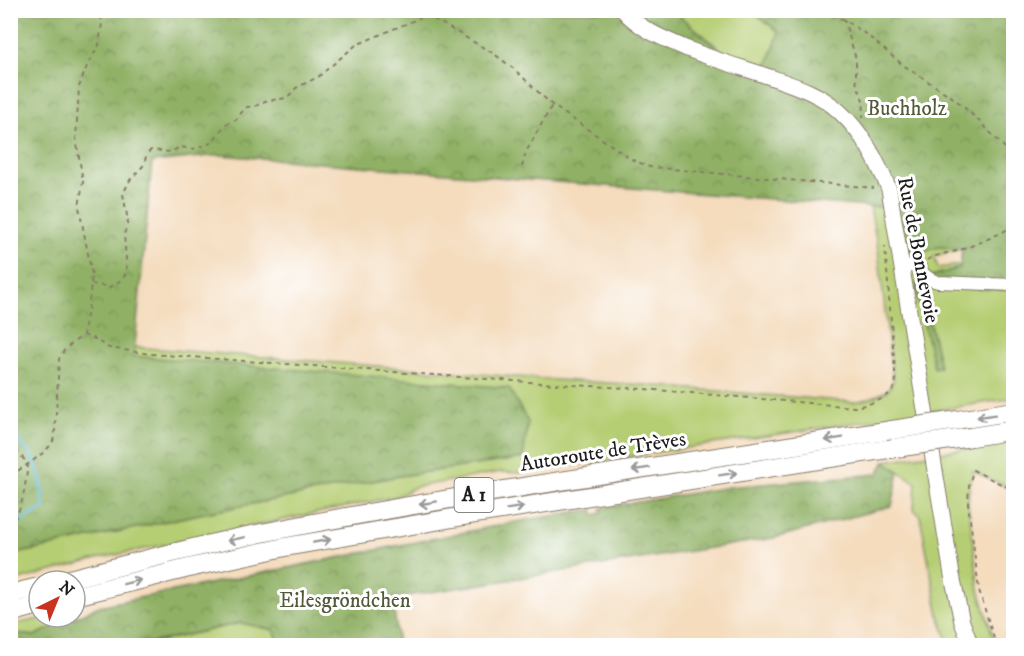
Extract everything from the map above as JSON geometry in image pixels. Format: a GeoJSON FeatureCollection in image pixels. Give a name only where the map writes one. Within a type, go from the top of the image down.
{"type":"FeatureCollection","features":[{"type":"Feature","properties":{"kind":"highway","name":"Autoroute de Trèves"},"geometry":{"type":"LineString","coordinates":[[87,574],[282,529],[476,495],[1014,411]]}},
{"type":"Feature","properties":{"kind":"highway","name":"Autoroute de Trèves"},"geometry":{"type":"LineString","coordinates":[[87,593],[285,547],[476,514],[1014,430]]}},
{"type":"Feature","properties":{"kind":"highway"},"geometry":{"type":"LineString","coordinates":[[10,594],[27,590]]}},
{"type":"Feature","properties":{"kind":"highway"},"geometry":{"type":"LineString","coordinates":[[10,613],[27,608]]}},
{"type":"Feature","properties":{"kind":"main road","name":"Rue de Bonnevoie"},"geometry":{"type":"LineString","coordinates":[[623,10],[653,34],[700,54],[819,96],[840,112],[870,148],[889,189],[952,575],[962,622],[971,645]]}},
{"type":"Feature","properties":{"kind":"lane"},"geometry":{"type":"LineString","coordinates":[[902,267],[918,265],[929,280],[938,282],[1014,285]]}},
{"type":"Feature","properties":{"kind":"path"},"geometry":{"type":"LineString","coordinates":[[10,476],[46,450],[53,441],[59,359],[65,348],[83,335],[88,311],[92,274],[79,207],[83,182],[76,138],[79,87],[87,66],[99,45],[102,23],[100,10]]}},
{"type":"Feature","properties":{"kind":"path"},"geometry":{"type":"LineString","coordinates":[[418,10],[493,53],[514,69],[552,105],[633,160],[650,167],[889,189]]}},
{"type":"Feature","properties":{"kind":"path"},"geometry":{"type":"LineString","coordinates":[[814,10],[845,20],[903,65],[955,99],[980,121],[1014,158]]}},
{"type":"Feature","properties":{"kind":"path"},"geometry":{"type":"LineString","coordinates":[[842,10],[856,59],[855,81],[864,103],[863,118],[857,131]]}},
{"type":"Feature","properties":{"kind":"path"},"geometry":{"type":"LineString","coordinates":[[91,284],[110,287],[123,279],[128,271],[124,236],[128,221],[123,194],[130,180],[143,166],[151,150],[171,152],[180,147],[193,149],[211,142],[226,124],[236,120],[247,107],[256,106],[265,101],[287,98],[296,88],[318,77],[356,45],[425,16]]}},
{"type":"Feature","properties":{"kind":"path"},"geometry":{"type":"LineString","coordinates":[[522,167],[526,152],[552,105]]}},
{"type":"Feature","properties":{"kind":"path"},"geometry":{"type":"LineString","coordinates":[[918,265],[933,256],[962,249],[1014,226]]}},
{"type":"Feature","properties":{"kind":"path"},"geometry":{"type":"LineString","coordinates":[[83,335],[109,348],[151,354],[555,384],[645,388],[855,408],[870,405],[890,394],[896,384],[884,251],[886,235],[895,227]]}},
{"type":"Feature","properties":{"kind":"path"},"geometry":{"type":"LineString","coordinates":[[10,443],[28,464],[24,495],[10,526]]}},
{"type":"Feature","properties":{"kind":"path"},"geometry":{"type":"LineString","coordinates":[[998,645],[979,590],[968,503],[973,470],[1014,489]]}},
{"type":"Feature","properties":{"kind":"green space","name":"Buchholz"},"geometry":{"type":"Polygon","coordinates":[[[10,11],[679,11],[681,17],[721,50],[766,70],[779,32],[752,11],[1013,11],[1013,290],[927,286],[922,289],[940,367],[934,368],[915,286],[925,278],[960,268],[962,249],[939,247],[914,255],[904,247],[895,206],[870,207],[220,155],[152,162],[134,356],[509,388],[528,422],[523,458],[399,476],[199,514],[11,555],[10,11]]]}},
{"type":"Feature","properties":{"kind":"green space"},"geometry":{"type":"Polygon","coordinates":[[[679,11],[752,11],[779,32],[766,70],[721,50],[681,17],[679,11]]]}},
{"type":"Feature","properties":{"kind":"green space"},"geometry":{"type":"Polygon","coordinates":[[[895,206],[939,247],[962,249],[934,256],[938,268],[961,265],[960,268],[925,278],[915,286],[940,367],[922,289],[927,286],[1013,290],[1013,398],[520,473],[501,472],[415,487],[398,496],[101,558],[60,569],[27,569],[27,578],[11,582],[11,555],[199,514],[399,476],[523,458],[134,356],[134,347],[853,402],[887,391],[893,381],[878,249],[870,207],[895,206]]]}},
{"type":"Feature","properties":{"kind":"green space"},"geometry":{"type":"Polygon","coordinates":[[[1013,441],[1013,489],[973,471],[969,486],[968,503],[979,590],[998,645],[949,645],[939,615],[920,516],[914,509],[916,483],[885,461],[1013,441]]]}},
{"type":"Feature","properties":{"kind":"green space","name":"Eilesgröndchen"},"geometry":{"type":"Polygon","coordinates":[[[885,461],[899,472],[892,506],[774,538],[393,598],[398,645],[280,645],[274,630],[241,623],[139,645],[22,646],[11,642],[11,633],[34,636],[49,629],[87,629],[87,612],[99,606],[515,522],[593,509],[594,515],[602,513],[601,508],[729,487],[878,474],[885,461]]]}},
{"type":"Feature","properties":{"kind":"green space"},"geometry":{"type":"Polygon","coordinates":[[[27,622],[27,629],[49,629],[34,636],[11,633],[10,625],[27,622]]]}},
{"type":"Feature","properties":{"kind":"green space"},"geometry":{"type":"Polygon","coordinates":[[[241,623],[274,630],[280,645],[139,646],[241,623]]]}},
{"type":"Feature","properties":{"kind":"waterway"},"geometry":{"type":"LineString","coordinates":[[10,431],[34,459],[40,477],[44,508],[23,519],[10,534]]}}]}
